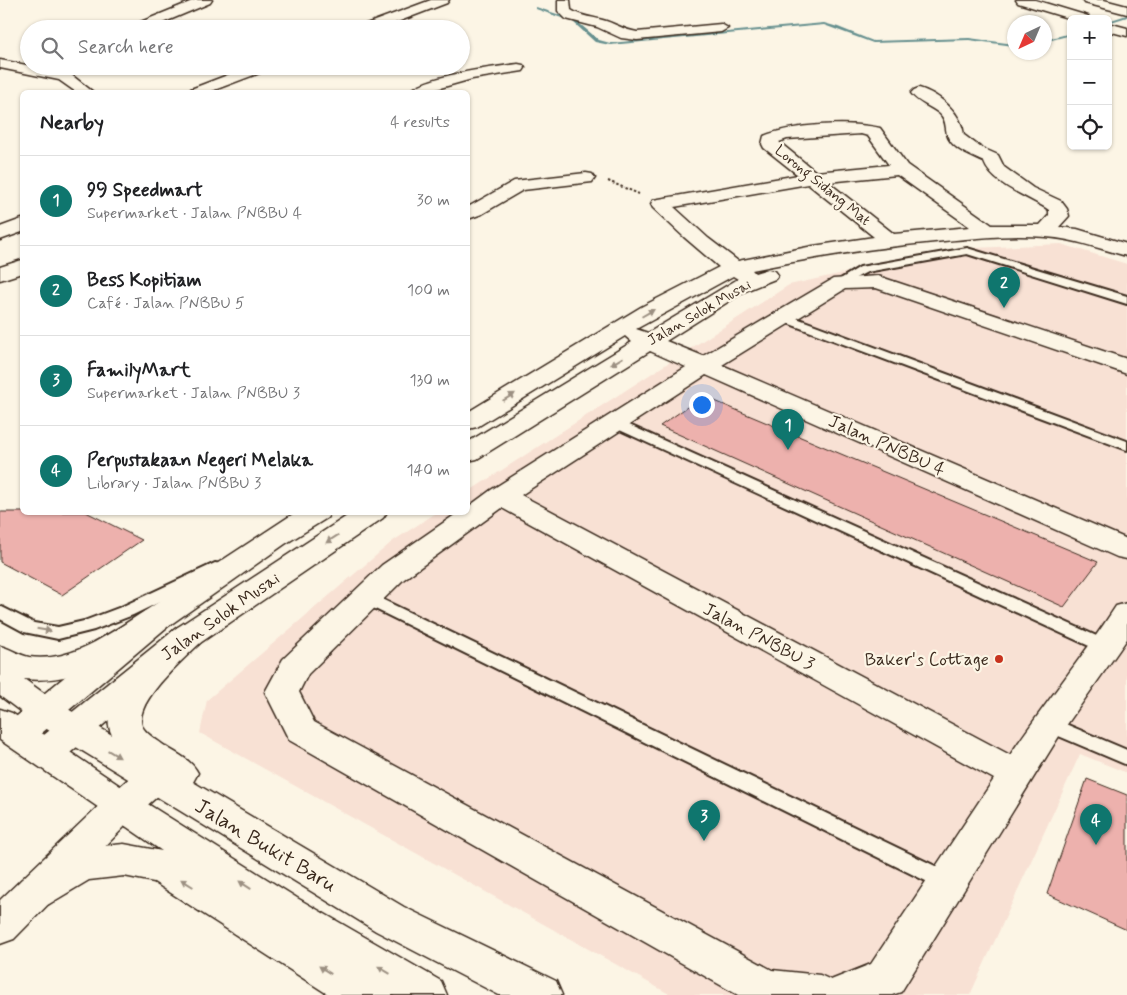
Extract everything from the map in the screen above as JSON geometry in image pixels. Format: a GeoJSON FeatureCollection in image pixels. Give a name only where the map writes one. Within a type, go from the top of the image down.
{"type":"FeatureCollection","features":[{"type":"Feature","properties":{"kind":"street"},"geometry":{"type":"LineString","coordinates":[[158,20],[206,0]]}},
{"type":"Feature","properties":{"kind":"street"},"geometry":{"type":"LineString","coordinates":[[390,20],[442,0]]}},
{"type":"Feature","properties":{"kind":"street"},"geometry":{"type":"LineString","coordinates":[[564,0],[564,11],[571,16],[602,24],[626,35],[644,36],[721,28]]}},
{"type":"Feature","properties":{"kind":"street"},"geometry":{"type":"LineString","coordinates":[[1022,0],[1070,15]]}},
{"type":"Feature","properties":{"kind":"street"},"geometry":{"type":"LineString","coordinates":[[1090,0],[1126,10]]}},
{"type":"Feature","properties":{"kind":"street"},"geometry":{"type":"LineString","coordinates":[[0,64],[20,56]]}},
{"type":"Feature","properties":{"kind":"street"},"geometry":{"type":"LineString","coordinates":[[0,64],[20,68]]}},
{"type":"Feature","properties":{"kind":"street"},"geometry":{"type":"LineString","coordinates":[[420,90],[471,75],[518,68]]}},
{"type":"Feature","properties":{"kind":"street"},"geometry":{"type":"LineString","coordinates":[[59,75],[64,76],[82,90]]}},
{"type":"Feature","properties":{"kind":"street"},"geometry":{"type":"LineString","coordinates":[[201,90],[241,75]]}},
{"type":"Feature","properties":{"kind":"street"},"geometry":{"type":"LineString","coordinates":[[920,93],[946,111],[955,124],[956,137],[974,151],[992,159],[996,170],[1027,192],[1054,205],[1058,209],[1059,216],[1046,231]]}},
{"type":"Feature","properties":{"kind":"street","name":"Lorong Sidang Mat"},"geometry":{"type":"LineString","coordinates":[[890,240],[810,178],[770,144],[770,140],[784,134],[861,129],[876,134],[901,169]]}},
{"type":"Feature","properties":{"kind":"street"},"geometry":{"type":"LineString","coordinates":[[660,204],[810,178],[901,169],[988,231]]}},
{"type":"Feature","properties":{"kind":"street"},"geometry":{"type":"LineString","coordinates":[[470,212],[490,203],[510,188],[520,185],[586,178]]}},
{"type":"Feature","properties":{"kind":"street"},"geometry":{"type":"LineString","coordinates":[[660,204],[678,222],[734,268],[754,280]]}},
{"type":"Feature","properties":{"kind":"street"},"geometry":{"type":"LineString","coordinates":[[0,234],[20,226]]}},
{"type":"Feature","properties":{"kind":"street","name":"Jalan Solok Musai"},"geometry":{"type":"LineString","coordinates":[[470,421],[619,329],[734,268],[813,252],[890,240],[988,231],[1046,231],[1076,235],[1127,250]]}},
{"type":"Feature","properties":{"kind":"street","name":"Jalan Solok Musai"},"geometry":{"type":"LineString","coordinates":[[470,453],[738,287],[754,280],[775,274],[932,245],[1001,238],[1076,235]]}},
{"type":"Feature","properties":{"kind":"street"},"geometry":{"type":"LineString","coordinates":[[0,274],[20,267]]}},
{"type":"Feature","properties":{"kind":"street"},"geometry":{"type":"LineString","coordinates":[[820,995],[767,989],[301,731],[282,692],[295,667],[393,572],[501,496],[704,365],[840,283],[878,282],[1127,367]]}},
{"type":"Feature","properties":{"kind":"street","name":"Jalan PNBBU 4"},"geometry":{"type":"LineString","coordinates":[[619,329],[1127,550]]}},
{"type":"Feature","properties":{"kind":"street","name":"Jalan PNBBU 3"},"geometry":{"type":"LineString","coordinates":[[501,496],[1018,776]]}},
{"type":"Feature","properties":{"kind":"street","name":"Jalan Solok Musai"},"geometry":{"type":"LineString","coordinates":[[21,736],[44,711],[156,619],[312,515]]}},
{"type":"Feature","properties":{"kind":"street","name":"Jalan Solok Musai"},"geometry":{"type":"LineString","coordinates":[[21,736],[74,730],[189,635],[369,515]]}},
{"type":"Feature","properties":{"kind":"street"},"geometry":{"type":"LineString","coordinates":[[842,995],[886,978],[1018,776],[1049,724],[1106,647],[1127,613]]}},
{"type":"Feature","properties":{"kind":"street"},"geometry":{"type":"LineString","coordinates":[[0,657],[24,668],[47,669],[71,665],[103,650],[156,619]]}},
{"type":"Feature","properties":{"kind":"street"},"geometry":{"type":"LineString","coordinates":[[189,635],[139,688],[125,710],[125,727],[132,739],[158,759],[536,992]]}},
{"type":"Feature","properties":{"kind":"street","name":"Jalan Bukit Baru"},"geometry":{"type":"LineString","coordinates":[[0,679],[74,730],[390,920],[536,992]]}},
{"type":"Feature","properties":{"kind":"street"},"geometry":{"type":"LineString","coordinates":[[21,736],[122,806],[283,910],[426,995]]}},
{"type":"Feature","properties":{"kind":"street"},"geometry":{"type":"LineString","coordinates":[[0,926],[122,806],[154,778]]}},
{"type":"Feature","properties":{"kind":"street"},"geometry":{"type":"LineString","coordinates":[[35,892],[82,864],[124,860],[163,868],[366,995]]}},
{"type":"Feature","properties":{"kind":"lane"},"geometry":{"type":"LineString","coordinates":[[840,283],[864,269],[967,250],[1127,300]]}},
{"type":"Feature","properties":{"kind":"lane"},"geometry":{"type":"LineString","coordinates":[[783,318],[1127,446]]}},
{"type":"Feature","properties":{"kind":"lane"},"geometry":{"type":"LineString","coordinates":[[616,423],[1106,647]]}},
{"type":"Feature","properties":{"kind":"lane"},"geometry":{"type":"LineString","coordinates":[[0,612],[30,628],[58,633],[88,626],[127,611],[275,538]]}},
{"type":"Feature","properties":{"kind":"lane"},"geometry":{"type":"LineString","coordinates":[[366,598],[948,882]]}},
{"type":"Feature","properties":{"kind":"lane"},"geometry":{"type":"LineString","coordinates":[[1049,724],[1127,758]]}},
{"type":"Feature","properties":{"kind":"path"},"geometry":{"type":"LineString","coordinates":[[586,178],[611,182],[660,204]]}},
{"type":"Feature","properties":{"kind":"shaded area"},"geometry":{"type":"Polygon","coordinates":[[[1061,244],[1127,264],[1127,773],[1080,754],[970,995],[671,995],[200,733],[207,700],[393,541],[433,515],[470,515],[470,491],[789,285],[952,249],[1061,244]]]}},
{"type":"Feature","properties":{"kind":"building"},"geometry":{"type":"Polygon","coordinates":[[[703,396],[1098,562],[1064,607],[660,426],[703,396]]]}},
{"type":"Feature","properties":{"kind":"building"},"geometry":{"type":"Polygon","coordinates":[[[0,512],[20,512],[20,515],[92,515],[142,540],[62,595],[0,562],[0,512]]]}},
{"type":"Feature","properties":{"kind":"building"},"geometry":{"type":"Polygon","coordinates":[[[1087,779],[1127,795],[1127,930],[1047,894],[1087,779]]]}},
{"type":"Feature","properties":{"kind":"waterway"},"geometry":{"type":"LineString","coordinates":[[537,8],[574,21],[597,41],[610,44],[824,24],[873,42],[969,39],[1007,44]]}},
{"type":"Feature","properties":{"kind":"waterway"},"geometry":{"type":"LineString","coordinates":[[1112,21],[1127,16]]}},
{"type":"Feature","properties":{"kind":"waterway"},"geometry":{"type":"LineString","coordinates":[[1052,39],[1067,35]]}},
{"type":"Feature","properties":{"kind":"place","name":"Bess Kopitiam"},"geometry":{"type":"Point","coordinates":[1004,308]}},
{"type":"Feature","properties":{"kind":"place","name":"99 Speedmart"},"geometry":{"type":"Point","coordinates":[788,450]}},
{"type":"Feature","properties":{"kind":"place","name":"Baker's Cottage"},"geometry":{"type":"Point","coordinates":[999,659]}},
{"type":"Feature","properties":{"kind":"place","name":"FamilyMart"},"geometry":{"type":"Point","coordinates":[704,841]}},
{"type":"Feature","properties":{"kind":"place","name":"Perpustakaan Negeri Melaka"},"geometry":{"type":"Point","coordinates":[1096,845]}}]}
